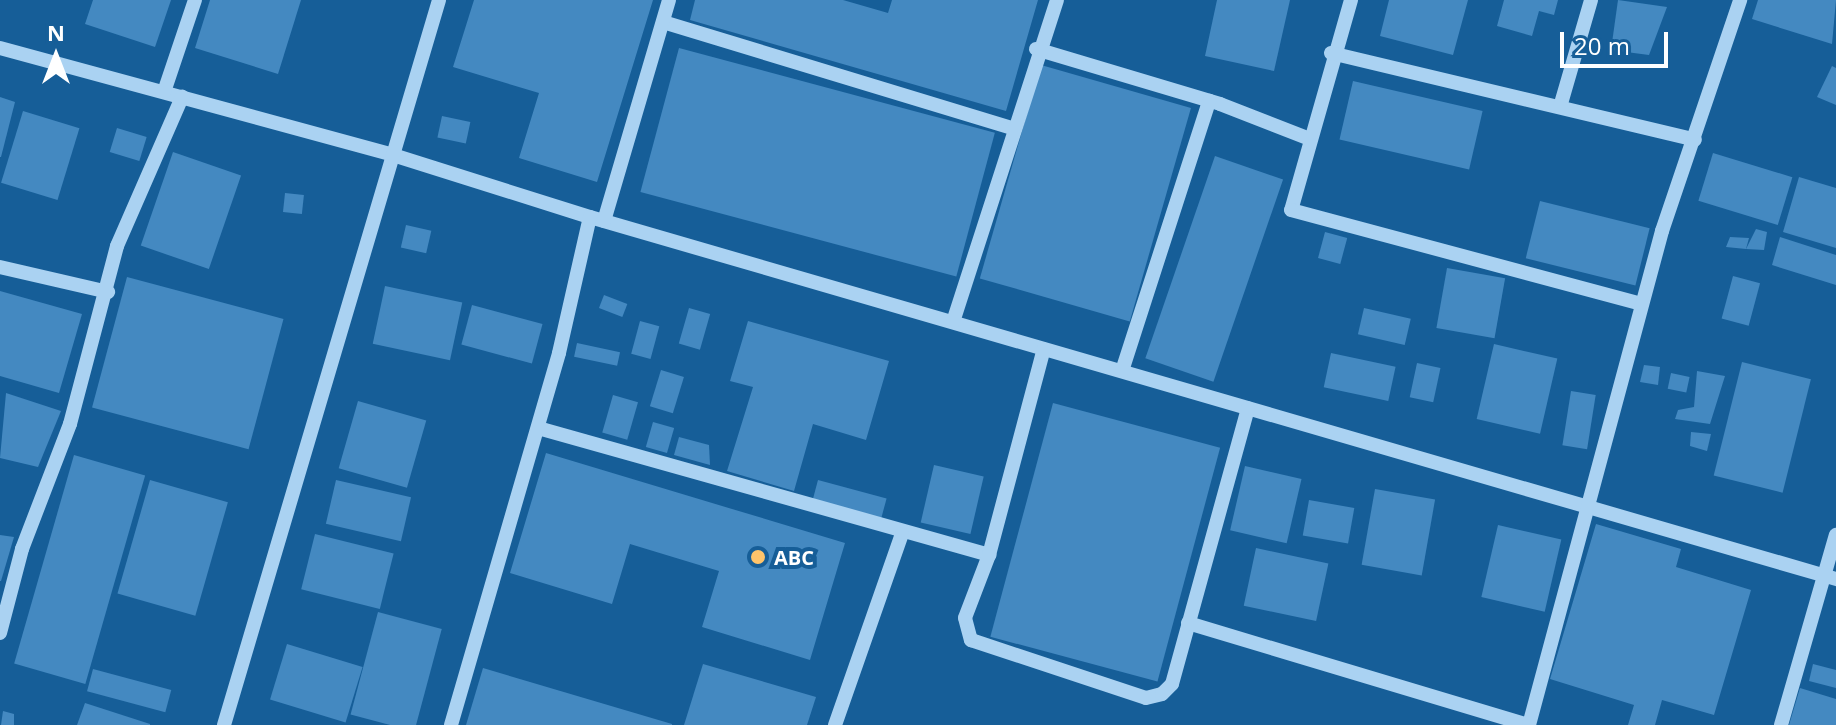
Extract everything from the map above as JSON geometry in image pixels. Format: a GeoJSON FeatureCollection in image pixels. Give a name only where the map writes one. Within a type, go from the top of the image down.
{"type":"FeatureCollection","features":[{"type":"Feature","properties":{"kind":"street"},"geometry":{"type":"LineString","coordinates":[[164,92],[195,0]]}},
{"type":"Feature","properties":{"kind":"street"},"geometry":{"type":"LineString","coordinates":[[224,725],[439,0]]}},
{"type":"Feature","properties":{"kind":"street"},"geometry":{"type":"LineString","coordinates":[[451,725],[597,219],[669,0]]}},
{"type":"Feature","properties":{"kind":"street"},"geometry":{"type":"LineString","coordinates":[[953,322],[1036,49],[1057,0]]}},
{"type":"Feature","properties":{"kind":"street"},"geometry":{"type":"LineString","coordinates":[[1351,0],[1331,53],[1291,210],[1642,304]]}},
{"type":"Feature","properties":{"kind":"street"},"geometry":{"type":"LineString","coordinates":[[1560,107],[1591,0]]}},
{"type":"Feature","properties":{"kind":"street"},"geometry":{"type":"LineString","coordinates":[[1188,623],[1528,725],[1642,304],[1740,0]]}},
{"type":"Feature","properties":{"kind":"street"},"geometry":{"type":"LineString","coordinates":[[663,22],[1012,128]]}},
{"type":"Feature","properties":{"kind":"street"},"geometry":{"type":"LineString","coordinates":[[0,48],[393,155],[597,219],[1830,577]]}},
{"type":"Feature","properties":{"kind":"street"},"geometry":{"type":"LineString","coordinates":[[1036,49],[1209,101],[1307,138]]}},
{"type":"Feature","properties":{"kind":"street"},"geometry":{"type":"LineString","coordinates":[[1331,53],[1695,140]]}},
{"type":"Feature","properties":{"kind":"street"},"geometry":{"type":"LineString","coordinates":[[0,633],[108,292],[117,246],[182,97]]}},
{"type":"Feature","properties":{"kind":"street"},"geometry":{"type":"LineString","coordinates":[[1122,371],[1209,101]]}},
{"type":"Feature","properties":{"kind":"street"},"geometry":{"type":"LineString","coordinates":[[0,267],[108,292]]}},
{"type":"Feature","properties":{"kind":"street"},"geometry":{"type":"LineString","coordinates":[[1044,349],[989,555],[965,618],[976,643],[1146,698],[1172,684],[1248,408]]}},
{"type":"Feature","properties":{"kind":"street"},"geometry":{"type":"LineString","coordinates":[[538,428],[902,534],[989,555]]}},
{"type":"Feature","properties":{"kind":"street"},"geometry":{"type":"LineString","coordinates":[[835,725],[902,534]]}},
{"type":"Feature","properties":{"kind":"street"},"geometry":{"type":"LineString","coordinates":[[1781,725],[1830,577],[1836,535]]}},
{"type":"Feature","properties":{"kind":"building"},"geometry":{"type":"Polygon","coordinates":[[[93,0],[171,0],[155,47],[85,24],[93,0]]]}},
{"type":"Feature","properties":{"kind":"building"},"geometry":{"type":"Polygon","coordinates":[[[210,0],[301,0],[278,74],[195,48],[210,0]]]}},
{"type":"Feature","properties":{"kind":"building"},"geometry":{"type":"Polygon","coordinates":[[[474,0],[653,0],[597,182],[519,158],[539,93],[453,67],[474,0]]]}},
{"type":"Feature","properties":{"kind":"building"},"geometry":{"type":"Polygon","coordinates":[[[695,0],[843,0],[888,13],[892,0],[1038,0],[1006,111],[690,20],[695,0]]]}},
{"type":"Feature","properties":{"kind":"building"},"geometry":{"type":"Polygon","coordinates":[[[1217,0],[1290,0],[1274,71],[1205,56],[1217,0]]]}},
{"type":"Feature","properties":{"kind":"building"},"geometry":{"type":"Polygon","coordinates":[[[1389,0],[1468,0],[1453,55],[1380,36],[1389,0]]]}},
{"type":"Feature","properties":{"kind":"building"},"geometry":{"type":"Polygon","coordinates":[[[1504,0],[1558,0],[1554,15],[1539,11],[1532,36],[1497,26],[1504,0]]]}},
{"type":"Feature","properties":{"kind":"building"},"geometry":{"type":"Polygon","coordinates":[[[1618,0],[1667,7],[1649,55],[1611,50],[1618,0]]]}},
{"type":"Feature","properties":{"kind":"building"},"geometry":{"type":"Polygon","coordinates":[[[1758,0],[1836,0],[1832,44],[1752,19],[1758,0]]]}},
{"type":"Feature","properties":{"kind":"building"},"geometry":{"type":"Polygon","coordinates":[[[679,48],[995,133],[956,277],[640,192],[679,48]]]}},
{"type":"Feature","properties":{"kind":"building"},"geometry":{"type":"Polygon","coordinates":[[[1041,65],[1191,108],[1130,321],[980,278],[1041,65]]]}},
{"type":"Feature","properties":{"kind":"building"},"geometry":{"type":"Polygon","coordinates":[[[1832,66],[1836,68],[1836,105],[1817,97],[1832,66]]]}},
{"type":"Feature","properties":{"kind":"building"},"geometry":{"type":"Polygon","coordinates":[[[1353,81],[1483,111],[1469,169],[1340,139],[1353,81]]]}},
{"type":"Feature","properties":{"kind":"building"},"geometry":{"type":"Polygon","coordinates":[[[0,97],[15,102],[1,157],[0,157],[0,97]]]}},
{"type":"Feature","properties":{"kind":"building"},"geometry":{"type":"Polygon","coordinates":[[[23,111],[79,128],[57,200],[1,183],[23,111]]]}},
{"type":"Feature","properties":{"kind":"building"},"geometry":{"type":"Polygon","coordinates":[[[442,116],[470,122],[466,144],[437,138],[442,116]]]}},
{"type":"Feature","properties":{"kind":"building"},"geometry":{"type":"Polygon","coordinates":[[[117,128],[147,137],[139,161],[110,152],[117,128]]]}},
{"type":"Feature","properties":{"kind":"building"},"geometry":{"type":"Polygon","coordinates":[[[173,152],[241,175],[209,269],[141,246],[173,152]]]}},
{"type":"Feature","properties":{"kind":"building"},"geometry":{"type":"Polygon","coordinates":[[[1713,153],[1792,177],[1778,225],[1698,201],[1713,153]]]}},
{"type":"Feature","properties":{"kind":"building"},"geometry":{"type":"Polygon","coordinates":[[[1215,156],[1283,179],[1213,382],[1145,358],[1215,156]]]}},
{"type":"Feature","properties":{"kind":"building"},"geometry":{"type":"Polygon","coordinates":[[[1799,177],[1836,188],[1836,248],[1783,232],[1799,177]]]}},
{"type":"Feature","properties":{"kind":"building"},"geometry":{"type":"Polygon","coordinates":[[[285,193],[304,195],[302,214],[283,212],[285,193]]]}},
{"type":"Feature","properties":{"kind":"building"},"geometry":{"type":"Polygon","coordinates":[[[1540,201],[1650,228],[1635,286],[1526,258],[1540,201]]]}},
{"type":"Feature","properties":{"kind":"building"},"geometry":{"type":"Polygon","coordinates":[[[406,225],[431,231],[426,253],[401,247],[406,225]]]}},
{"type":"Feature","properties":{"kind":"building"},"geometry":{"type":"Polygon","coordinates":[[[1756,229],[1767,232],[1764,250],[1746,249],[1756,229]]]}},
{"type":"Feature","properties":{"kind":"building"},"geometry":{"type":"Polygon","coordinates":[[[1325,232],[1347,238],[1340,264],[1318,258],[1325,232]]]}},
{"type":"Feature","properties":{"kind":"building"},"geometry":{"type":"Polygon","coordinates":[[[1730,237],[1749,238],[1746,249],[1726,247],[1730,237]]]}},
{"type":"Feature","properties":{"kind":"building"},"geometry":{"type":"Polygon","coordinates":[[[1780,237],[1836,255],[1836,285],[1772,265],[1780,237]]]}},
{"type":"Feature","properties":{"kind":"building"},"geometry":{"type":"Polygon","coordinates":[[[1447,268],[1505,278],[1495,338],[1436,328],[1447,268]]]}},
{"type":"Feature","properties":{"kind":"building"},"geometry":{"type":"Polygon","coordinates":[[[1733,276],[1760,283],[1749,326],[1722,319],[1733,276]]]}},
{"type":"Feature","properties":{"kind":"building"},"geometry":{"type":"Polygon","coordinates":[[[127,277],[283,319],[249,449],[92,407],[127,277]]]}},
{"type":"Feature","properties":{"kind":"building"},"geometry":{"type":"Polygon","coordinates":[[[385,286],[462,302],[450,360],[373,344],[385,286]]]}},
{"type":"Feature","properties":{"kind":"building"},"geometry":{"type":"Polygon","coordinates":[[[0,291],[82,314],[59,393],[0,376],[0,291]]]}},
{"type":"Feature","properties":{"kind":"building"},"geometry":{"type":"Polygon","coordinates":[[[604,295],[627,304],[622,317],[599,308],[604,295]]]}},
{"type":"Feature","properties":{"kind":"building"},"geometry":{"type":"Polygon","coordinates":[[[472,305],[543,324],[532,363],[461,345],[472,305]]]}},
{"type":"Feature","properties":{"kind":"building"},"geometry":{"type":"Polygon","coordinates":[[[689,308],[710,314],[700,350],[679,344],[689,308]]]}},
{"type":"Feature","properties":{"kind":"building"},"geometry":{"type":"Polygon","coordinates":[[[1364,308],[1411,319],[1405,345],[1358,334],[1364,308]]]}},
{"type":"Feature","properties":{"kind":"building"},"geometry":{"type":"Polygon","coordinates":[[[640,321],[659,326],[651,359],[631,354],[640,321]]]}},
{"type":"Feature","properties":{"kind":"building"},"geometry":{"type":"Polygon","coordinates":[[[748,321],[889,361],[866,440],[813,424],[794,491],[727,471],[753,387],[730,381],[748,321]]]}},
{"type":"Feature","properties":{"kind":"building"},"geometry":{"type":"Polygon","coordinates":[[[577,343],[620,352],[617,366],[574,357],[577,343]]]}},
{"type":"Feature","properties":{"kind":"building"},"geometry":{"type":"Polygon","coordinates":[[[1494,344],[1557,359],[1540,434],[1477,419],[1494,344]]]}},
{"type":"Feature","properties":{"kind":"building"},"geometry":{"type":"Polygon","coordinates":[[[1331,353],[1396,367],[1388,401],[1324,387],[1331,353]]]}},
{"type":"Feature","properties":{"kind":"building"},"geometry":{"type":"Polygon","coordinates":[[[1742,362],[1811,379],[1783,493],[1714,476],[1742,362]]]}},
{"type":"Feature","properties":{"kind":"building"},"geometry":{"type":"Polygon","coordinates":[[[1417,363],[1440,368],[1433,402],[1410,397],[1417,363]]]}},
{"type":"Feature","properties":{"kind":"building"},"geometry":{"type":"Polygon","coordinates":[[[1644,365],[1660,367],[1658,385],[1640,382],[1644,365]]]}},
{"type":"Feature","properties":{"kind":"building"},"geometry":{"type":"Polygon","coordinates":[[[661,370],[684,377],[673,413],[650,406],[661,370]]]}},
{"type":"Feature","properties":{"kind":"building"},"geometry":{"type":"Polygon","coordinates":[[[1697,371],[1725,376],[1710,424],[1675,419],[1678,410],[1694,407],[1697,371]]]}},
{"type":"Feature","properties":{"kind":"building"},"geometry":{"type":"Polygon","coordinates":[[[1671,373],[1690,377],[1686,393],[1668,389],[1671,373]]]}},
{"type":"Feature","properties":{"kind":"building"},"geometry":{"type":"Polygon","coordinates":[[[1571,391],[1596,395],[1587,449],[1562,445],[1571,391]]]}},
{"type":"Feature","properties":{"kind":"building"},"geometry":{"type":"Polygon","coordinates":[[[6,393],[61,411],[38,467],[0,458],[6,393]]]}},
{"type":"Feature","properties":{"kind":"building"},"geometry":{"type":"Polygon","coordinates":[[[613,395],[638,402],[627,440],[602,432],[613,395]]]}},
{"type":"Feature","properties":{"kind":"building"},"geometry":{"type":"Polygon","coordinates":[[[358,401],[426,421],[407,488],[339,468],[358,401]]]}},
{"type":"Feature","properties":{"kind":"building"},"geometry":{"type":"Polygon","coordinates":[[[1053,403],[1220,448],[1157,682],[990,637],[1053,403]]]}},
{"type":"Feature","properties":{"kind":"building"},"geometry":{"type":"Polygon","coordinates":[[[653,422],[674,428],[667,453],[646,447],[653,422]]]}},
{"type":"Feature","properties":{"kind":"building"},"geometry":{"type":"Polygon","coordinates":[[[1691,432],[1711,434],[1707,451],[1690,446],[1691,432]]]}},
{"type":"Feature","properties":{"kind":"building"},"geometry":{"type":"Polygon","coordinates":[[[679,437],[709,445],[710,465],[674,455],[679,437]]]}},
{"type":"Feature","properties":{"kind":"building","name":"ABC"},"geometry":{"type":"Polygon","coordinates":[[[546,453],[845,543],[810,660],[702,627],[719,571],[630,544],[612,604],[510,573],[546,453]]]}},
{"type":"Feature","properties":{"kind":"building"},"geometry":{"type":"Polygon","coordinates":[[[74,455],[145,475],[85,684],[14,664],[74,455]]]}},
{"type":"Feature","properties":{"kind":"building"},"geometry":{"type":"Polygon","coordinates":[[[934,465],[984,476],[970,534],[921,522],[934,465]]]}},
{"type":"Feature","properties":{"kind":"building"},"geometry":{"type":"Polygon","coordinates":[[[1245,466],[1302,479],[1287,543],[1230,530],[1245,466]]]}},
{"type":"Feature","properties":{"kind":"building"},"geometry":{"type":"Polygon","coordinates":[[[150,480],[228,502],[195,616],[117,593],[150,480]]]}},
{"type":"Feature","properties":{"kind":"building"},"geometry":{"type":"Polygon","coordinates":[[[336,480],[411,497],[401,541],[326,524],[336,480]]]}},
{"type":"Feature","properties":{"kind":"building"},"geometry":{"type":"Polygon","coordinates":[[[818,480],[887,498],[880,522],[812,503],[818,480]]]}},
{"type":"Feature","properties":{"kind":"building"},"geometry":{"type":"Polygon","coordinates":[[[1375,489],[1435,500],[1422,575],[1362,565],[1375,489]]]}},
{"type":"Feature","properties":{"kind":"building"},"geometry":{"type":"Polygon","coordinates":[[[1309,500],[1354,508],[1348,543],[1303,535],[1309,500]]]}},
{"type":"Feature","properties":{"kind":"building"},"geometry":{"type":"Polygon","coordinates":[[[1596,524],[1681,549],[1676,567],[1751,590],[1714,715],[1662,700],[1655,725],[1628,725],[1634,705],[1550,679],[1596,524]]]}},
{"type":"Feature","properties":{"kind":"building"},"geometry":{"type":"Polygon","coordinates":[[[1498,525],[1561,540],[1545,612],[1481,597],[1498,525]]]}},
{"type":"Feature","properties":{"kind":"building"},"geometry":{"type":"Polygon","coordinates":[[[315,534],[394,554],[380,609],[301,589],[315,534]]]}},
{"type":"Feature","properties":{"kind":"building"},"geometry":{"type":"Polygon","coordinates":[[[0,535],[14,537],[1,581],[0,581],[0,535]]]}},
{"type":"Feature","properties":{"kind":"building"},"geometry":{"type":"Polygon","coordinates":[[[1256,548],[1328,563],[1316,621],[1244,606],[1256,548]]]}},
{"type":"Feature","properties":{"kind":"building"},"geometry":{"type":"Polygon","coordinates":[[[378,612],[442,629],[416,725],[390,725],[351,714],[378,612]]]}},
{"type":"Feature","properties":{"kind":"building"},"geometry":{"type":"Polygon","coordinates":[[[287,644],[363,667],[346,723],[270,699],[287,644]]]}},
{"type":"Feature","properties":{"kind":"building"},"geometry":{"type":"Polygon","coordinates":[[[703,664],[816,697],[807,725],[684,725],[703,664]]]}},
{"type":"Feature","properties":{"kind":"building"},"geometry":{"type":"Polygon","coordinates":[[[1813,664],[1836,670],[1836,688],[1809,681],[1813,664]]]}},
{"type":"Feature","properties":{"kind":"building"},"geometry":{"type":"Polygon","coordinates":[[[483,668],[672,724],[672,725],[466,725],[483,668]]]}},
{"type":"Feature","properties":{"kind":"building"},"geometry":{"type":"Polygon","coordinates":[[[93,669],[171,690],[165,712],[87,691],[93,669]]]}},
{"type":"Feature","properties":{"kind":"building"},"geometry":{"type":"Polygon","coordinates":[[[1800,688],[1836,699],[1836,725],[1789,725],[1800,688]]]}},
{"type":"Feature","properties":{"kind":"building"},"geometry":{"type":"Polygon","coordinates":[[[85,703],[150,724],[150,725],[77,725],[85,703]]]}},
{"type":"Feature","properties":{"kind":"building"},"geometry":{"type":"Polygon","coordinates":[[[3,711],[14,714],[14,725],[1,725],[3,711]]]}},
{"type":"Feature","properties":{"kind":"place","name":"ABC"},"geometry":{"type":"Point","coordinates":[758,557]}}]}
